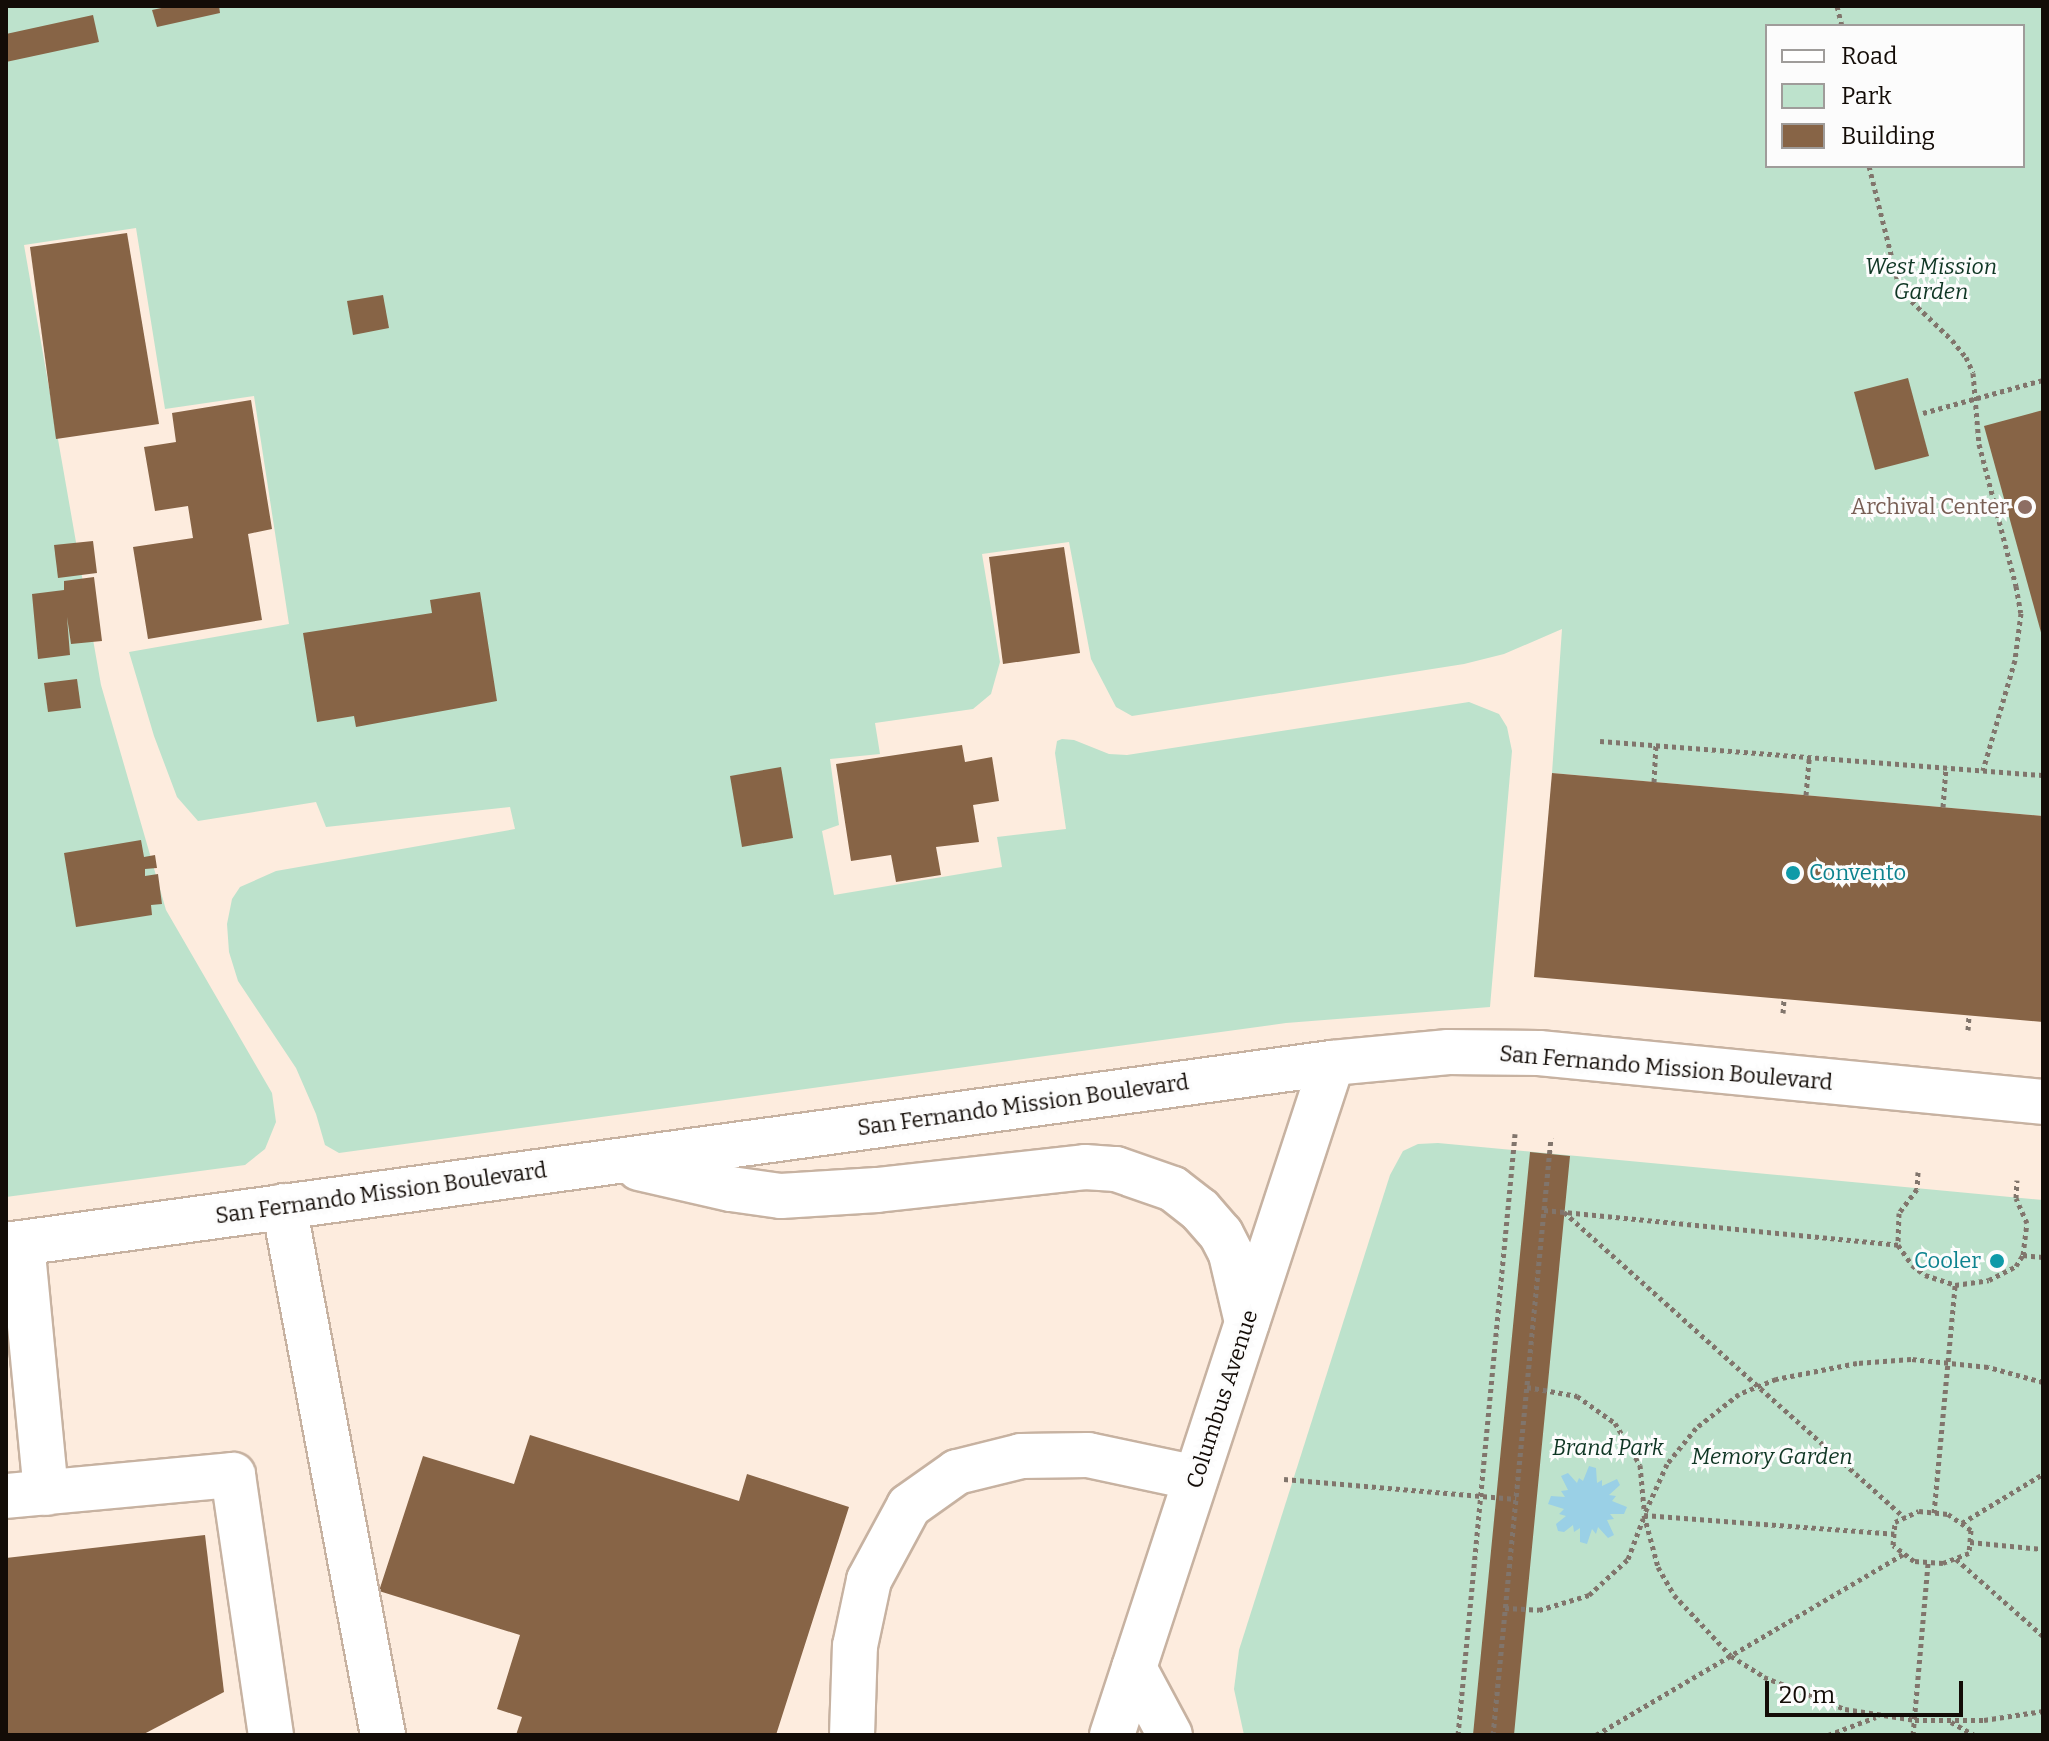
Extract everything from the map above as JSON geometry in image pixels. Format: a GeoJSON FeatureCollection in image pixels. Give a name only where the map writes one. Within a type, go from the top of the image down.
{"type":"FeatureCollection","features":[{"type":"Feature","properties":{"kind":"main road","name":"San Fernando Mission Boulevard"},"geometry":{"type":"LineString","coordinates":[[14,1244],[1332,1063],[1448,1052],[1539,1053],[2043,1102]]}},
{"type":"Feature","properties":{"kind":"main road","name":"Columbus Avenue"},"geometry":{"type":"LineString","coordinates":[[1112,1735],[1332,1063]]}},
{"type":"Feature","properties":{"kind":"main road"},"geometry":{"type":"LineString","coordinates":[[609,1162],[731,1189],[781,1196],[877,1190],[1085,1167],[1116,1169],[1173,1189],[1214,1226],[1231,1254],[1247,1322]]}},
{"type":"Feature","properties":{"kind":"main road"},"geometry":{"type":"LineString","coordinates":[[284,1206],[383,1735]]}},
{"type":"Feature","properties":{"kind":"main road"},"geometry":{"type":"LineString","coordinates":[[14,1244],[26,1494],[233,1475],[271,1735]]}},
{"type":"Feature","properties":{"kind":"main road"},"geometry":{"type":"LineString","coordinates":[[852,1735],[855,1646],[869,1580],[909,1506],[957,1472],[1021,1456],[1088,1455],[1196,1478]]}},
{"type":"Feature","properties":{"kind":"main road"},"geometry":{"type":"LineString","coordinates":[[1134,1668],[1170,1735]]}},
{"type":"Feature","properties":{"kind":"path"},"geometry":{"type":"LineString","coordinates":[[1870,168],[1900,290],[1966,357],[1977,398],[1979,444],[2021,613],[2015,660],[1983,770]]}},
{"type":"Feature","properties":{"kind":"path"},"geometry":{"type":"LineString","coordinates":[[1923,413],[2043,380]]}},
{"type":"Feature","properties":{"kind":"path"},"geometry":{"type":"LineString","coordinates":[[1600,741],[2043,775]]}},
{"type":"Feature","properties":{"kind":"path"},"geometry":{"type":"LineString","coordinates":[[1654,782],[1656,745]]}},
{"type":"Feature","properties":{"kind":"path"},"geometry":{"type":"LineString","coordinates":[[1806,795],[1809,757]]}},
{"type":"Feature","properties":{"kind":"path"},"geometry":{"type":"LineString","coordinates":[[1943,807],[1946,767]]}},
{"type":"Feature","properties":{"kind":"path"},"geometry":{"type":"LineString","coordinates":[[1783,1013],[1784,998]]}},
{"type":"Feature","properties":{"kind":"path"},"geometry":{"type":"LineString","coordinates":[[1968,1030],[1969,1016]]}},
{"type":"Feature","properties":{"kind":"path"},"geometry":{"type":"LineString","coordinates":[[1458,1735],[1515,1134]]}},
{"type":"Feature","properties":{"kind":"path"},"geometry":{"type":"LineString","coordinates":[[1493,1735],[1551,1138]]}},
{"type":"Feature","properties":{"kind":"path"},"geometry":{"type":"LineString","coordinates":[[1918,1172],[1917,1189],[1899,1213],[1898,1245],[1912,1265],[1925,1275],[1955,1285],[1974,1285],[1997,1277],[2016,1266],[2023,1255],[2027,1223],[2016,1198],[2017,1180]]}},
{"type":"Feature","properties":{"kind":"path"},"geometry":{"type":"LineString","coordinates":[[1544,1210],[1898,1245]]}},
{"type":"Feature","properties":{"kind":"path"},"geometry":{"type":"LineString","coordinates":[[1564,1212],[1905,1518]]}},
{"type":"Feature","properties":{"kind":"path"},"geometry":{"type":"LineString","coordinates":[[2023,1255],[2043,1257]]}},
{"type":"Feature","properties":{"kind":"path"},"geometry":{"type":"LineString","coordinates":[[1934,1513],[1955,1285]]}},
{"type":"Feature","properties":{"kind":"path"},"geometry":{"type":"LineString","coordinates":[[1505,1608],[1539,1610],[1589,1595],[1628,1559],[1667,1464],[1696,1428],[1739,1394],[1757,1386],[1803,1372],[1857,1363],[1911,1359],[1988,1367],[2043,1382]]}},
{"type":"Feature","properties":{"kind":"path"},"geometry":{"type":"LineString","coordinates":[[1527,1387],[1577,1396],[1615,1423],[1640,1465],[1644,1515],[1658,1567],[1674,1595],[1731,1656],[1764,1677],[1821,1702],[1879,1716],[1949,1722],[2043,1711]]}},
{"type":"Feature","properties":{"kind":"path"},"geometry":{"type":"LineString","coordinates":[[1962,1523],[2043,1474]]}},
{"type":"Feature","properties":{"kind":"path"},"geometry":{"type":"LineString","coordinates":[[1284,1479],[1516,1499]]}},
{"type":"Feature","properties":{"kind":"path"},"geometry":{"type":"LineString","coordinates":[[1919,1511],[1948,1514],[1971,1530],[1969,1553],[1943,1563],[1914,1561],[1893,1545],[1895,1522],[1905,1518],[1919,1511]]}},
{"type":"Feature","properties":{"kind":"path"},"geometry":{"type":"LineString","coordinates":[[1644,1515],[1894,1534]]}},
{"type":"Feature","properties":{"kind":"path"},"geometry":{"type":"LineString","coordinates":[[1970,1542],[2043,1549]]}},
{"type":"Feature","properties":{"kind":"path"},"geometry":{"type":"LineString","coordinates":[[1596,1735],[1903,1554]]}},
{"type":"Feature","properties":{"kind":"path"},"geometry":{"type":"LineString","coordinates":[[1956,1559],[2043,1636]]}},
{"type":"Feature","properties":{"kind":"path"},"geometry":{"type":"LineString","coordinates":[[1913,1735],[1928,1562]]}},
{"type":"Feature","properties":{"kind":"path"},"geometry":{"type":"LineString","coordinates":[[1828,1735],[1879,1716]]}},
{"type":"Feature","properties":{"kind":"path"},"geometry":{"type":"LineString","coordinates":[[1949,1722],[1974,1735]]}},
{"type":"Feature","properties":{"kind":"green space","name":"West Mission Garden"},"geometry":{"type":"Polygon","coordinates":[[[6,6],[2043,6],[2043,816],[1552,773],[1562,629],[1504,654],[1464,664],[1132,716],[1116,707],[1091,659],[1069,542],[982,554],[1000,662],[991,694],[973,709],[875,723],[880,754],[830,759],[839,825],[822,831],[834,895],[1002,867],[997,837],[1066,829],[1055,753],[1057,741],[1062,739],[1074,740],[1109,754],[1127,755],[1469,702],[1499,714],[1507,727],[1512,751],[1490,1007],[1286,1023],[339,1153],[325,1145],[316,1114],[296,1068],[238,981],[229,952],[227,924],[232,899],[240,887],[276,871],[515,829],[510,807],[326,827],[316,802],[198,821],[177,797],[154,736],[129,652],[289,624],[254,396],[165,409],[136,228],[24,245],[101,685],[166,910],[272,1093],[276,1122],[265,1149],[245,1165],[6,1197],[6,6]]]}},
{"type":"Feature","properties":{"kind":"green space","name":"Brand Park"},"geometry":{"type":"Polygon","coordinates":[[[1438,1143],[2043,1200],[2043,1735],[1244,1735],[1234,1689],[1239,1650],[1390,1175],[1403,1151],[1418,1144],[1438,1143]]]}},
{"type":"Feature","properties":{"kind":"water"},"geometry":{"type":"Polygon","coordinates":[[[1589,1466],[1596,1468],[1597,1483],[1602,1480],[1602,1486],[1617,1479],[1620,1485],[1609,1495],[1616,1496],[1612,1501],[1627,1507],[1624,1514],[1610,1514],[1614,1519],[1607,1520],[1614,1535],[1608,1538],[1598,1527],[1596,1534],[1592,1529],[1587,1544],[1580,1542],[1580,1528],[1574,1532],[1573,1525],[1564,1532],[1558,1531],[1556,1524],[1566,1516],[1559,1514],[1564,1509],[1548,1504],[1551,1496],[1565,1497],[1561,1491],[1568,1490],[1561,1476],[1568,1473],[1577,1483],[1579,1478],[1583,1481],[1589,1466]]]}},
{"type":"Feature","properties":{"kind":"building"},"geometry":{"type":"Polygon","coordinates":[[[171,6],[219,6],[220,13],[157,27],[152,10],[171,6]]]}},
{"type":"Feature","properties":{"kind":"building"},"geometry":{"type":"Polygon","coordinates":[[[93,15],[99,42],[6,62],[6,34],[93,15]]]}},
{"type":"Feature","properties":{"kind":"building"},"geometry":{"type":"Polygon","coordinates":[[[127,233],[159,424],[56,439],[30,247],[127,233]]]}},
{"type":"Feature","properties":{"kind":"building"},"geometry":{"type":"Polygon","coordinates":[[[383,295],[389,328],[353,335],[347,301],[383,295]]]}},
{"type":"Feature","properties":{"kind":"building"},"geometry":{"type":"Polygon","coordinates":[[[1908,378],[1929,456],[1875,470],[1854,392],[1908,378]]]}},
{"type":"Feature","properties":{"kind":"building"},"geometry":{"type":"Polygon","coordinates":[[[251,400],[272,529],[248,534],[262,620],[148,639],[133,547],[193,538],[188,506],[155,511],[144,447],[176,442],[172,413],[251,400]]]}},
{"type":"Feature","properties":{"kind":"building","name":"Archival Center"},"geometry":{"type":"Polygon","coordinates":[[[2043,410],[2043,636],[2042,636],[1984,426],[2043,410]]]}},
{"type":"Feature","properties":{"kind":"building"},"geometry":{"type":"Polygon","coordinates":[[[93,541],[97,573],[58,578],[54,545],[93,541]]]}},
{"type":"Feature","properties":{"kind":"building"},"geometry":{"type":"Polygon","coordinates":[[[1064,547],[1080,653],[1003,664],[989,557],[1064,547]]]}},
{"type":"Feature","properties":{"kind":"building"},"geometry":{"type":"Polygon","coordinates":[[[94,577],[102,641],[71,644],[67,617],[70,655],[38,659],[32,594],[64,590],[64,581],[94,577]]]}},
{"type":"Feature","properties":{"kind":"building"},"geometry":{"type":"Polygon","coordinates":[[[480,592],[497,701],[356,727],[354,716],[317,722],[303,633],[432,613],[430,600],[480,592]]]}},
{"type":"Feature","properties":{"kind":"building"},"geometry":{"type":"Polygon","coordinates":[[[77,679],[81,708],[48,712],[44,683],[77,679]]]}},
{"type":"Feature","properties":{"kind":"building"},"geometry":{"type":"Polygon","coordinates":[[[962,745],[965,762],[992,757],[999,801],[973,805],[979,842],[936,847],[941,875],[896,882],[891,855],[851,861],[836,764],[962,745]]]}},
{"type":"Feature","properties":{"kind":"building"},"geometry":{"type":"Polygon","coordinates":[[[781,767],[793,838],[742,847],[730,776],[781,767]]]}},
{"type":"Feature","properties":{"kind":"building","name":"Convento"},"geometry":{"type":"Polygon","coordinates":[[[1552,773],[2043,816],[2043,1022],[1534,977],[1552,773]]]}},
{"type":"Feature","properties":{"kind":"building"},"geometry":{"type":"Polygon","coordinates":[[[141,840],[144,857],[155,855],[157,868],[145,869],[145,876],[158,874],[162,904],[151,905],[152,915],[76,927],[64,853],[141,840]]]}},
{"type":"Feature","properties":{"kind":"building"},"geometry":{"type":"Polygon","coordinates":[[[1530,1152],[1570,1156],[1514,1735],[1473,1735],[1530,1152]]]}},
{"type":"Feature","properties":{"kind":"building","name":"Cooler"},"geometry":{"type":"Polygon","coordinates":[[[1997,1252],[2006,1261],[1997,1270],[1988,1261],[1997,1252]]]}},
{"type":"Feature","properties":{"kind":"building"},"geometry":{"type":"Polygon","coordinates":[[[530,1435],[739,1501],[747,1474],[849,1507],[776,1735],[516,1735],[522,1717],[497,1709],[520,1635],[379,1591],[423,1456],[514,1484],[530,1435]]]}},
{"type":"Feature","properties":{"kind":"building"},"geometry":{"type":"Polygon","coordinates":[[[205,1535],[224,1692],[142,1735],[6,1735],[6,1558],[205,1535]]]}},
{"type":"Feature","properties":{"kind":"place","name":"Archival Center"},"geometry":{"type":"Point","coordinates":[2025,507]}},
{"type":"Feature","properties":{"kind":"place","name":"Convento"},"geometry":{"type":"Point","coordinates":[1793,873]}},
{"type":"Feature","properties":{"kind":"place","name":"Cooler"},"geometry":{"type":"Point","coordinates":[1997,1261]}},
{"type":"Feature","properties":{"kind":"park label","name":"Memory Garden"},"geometry":{"type":"Point","coordinates":[1772,1457]}}]}
